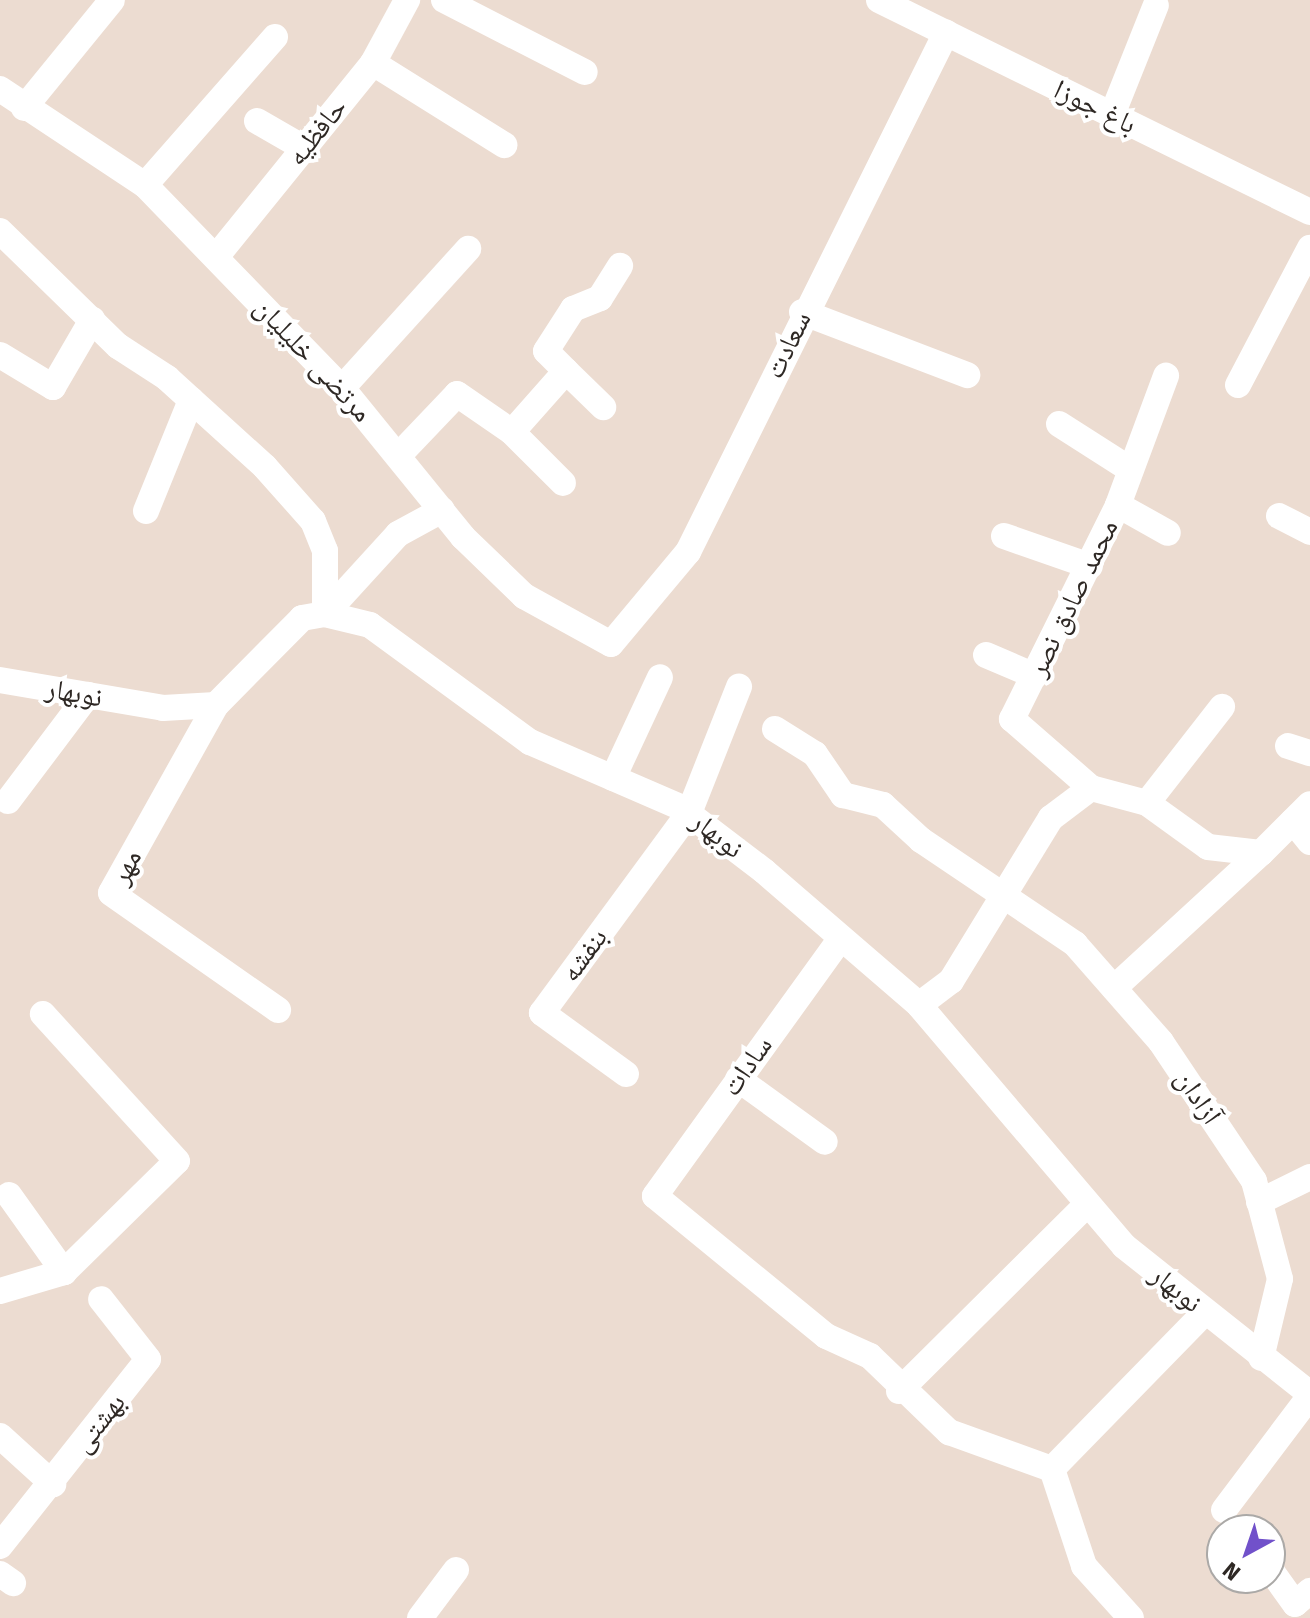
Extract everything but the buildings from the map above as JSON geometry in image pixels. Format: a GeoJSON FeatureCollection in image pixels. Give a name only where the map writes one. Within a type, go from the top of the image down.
{"type":"FeatureCollection","features":[{"type":"Feature","properties":{"kind":"street"},"geometry":{"type":"LineString","coordinates":[[24,108],[112,0]]}},
{"type":"Feature","properties":{"kind":"street","name":"حافظیه"},"geometry":{"type":"LineString","coordinates":[[216,257],[373,63],[407,0]]}},
{"type":"Feature","properties":{"kind":"street"},"geometry":{"type":"LineString","coordinates":[[444,0],[585,72]]}},
{"type":"Feature","properties":{"kind":"street","name":"باغ جوزا"},"geometry":{"type":"LineString","coordinates":[[879,0],[1310,212]]}},
{"type":"Feature","properties":{"kind":"street"},"geometry":{"type":"LineString","coordinates":[[1112,115],[1156,5]]}},
{"type":"Feature","properties":{"kind":"street","name":"سعادت"},"geometry":{"type":"LineString","coordinates":[[611,644],[688,552],[802,312],[843,249],[946,33]]}},
{"type":"Feature","properties":{"kind":"street"},"geometry":{"type":"LineString","coordinates":[[145,185],[275,37]]}},
{"type":"Feature","properties":{"kind":"street"},"geometry":{"type":"LineString","coordinates":[[373,63],[504,145]]}},
{"type":"Feature","properties":{"kind":"street","name":"مرتضی خلیلیان"},"geometry":{"type":"LineString","coordinates":[[0,89],[24,108],[145,185],[342,388],[442,510],[524,596],[611,644]]}},
{"type":"Feature","properties":{"kind":"street"},"geometry":{"type":"LineString","coordinates":[[257,121],[304,148]]}},
{"type":"Feature","properties":{"kind":"street"},"geometry":{"type":"LineString","coordinates":[[0,231],[92,320],[191,400],[313,521],[325,551],[325,614]]}},
{"type":"Feature","properties":{"kind":"street"},"geometry":{"type":"LineString","coordinates":[[1238,385],[1310,248]]}},
{"type":"Feature","properties":{"kind":"street"},"geometry":{"type":"LineString","coordinates":[[342,388],[468,249]]}},
{"type":"Feature","properties":{"kind":"street"},"geometry":{"type":"LineString","coordinates":[[603,407],[546,351],[573,309],[600,298],[620,266]]}},
{"type":"Feature","properties":{"kind":"street"},"geometry":{"type":"LineString","coordinates":[[802,312],[967,375]]}},
{"type":"Feature","properties":{"kind":"street"},"geometry":{"type":"LineString","coordinates":[[0,355],[53,387],[92,320]]}},
{"type":"Feature","properties":{"kind":"street"},"geometry":{"type":"LineString","coordinates":[[512,432],[566,371]]}},
{"type":"Feature","properties":{"kind":"street","name":"محمد صادق نصر"},"geometry":{"type":"LineString","coordinates":[[1091,788],[1012,719],[1118,505],[1166,376]]}},
{"type":"Feature","properties":{"kind":"street"},"geometry":{"type":"LineString","coordinates":[[399,455],[457,394],[512,432],[563,483]]}},
{"type":"Feature","properties":{"kind":"street"},"geometry":{"type":"LineString","coordinates":[[146,511],[191,400]]}},
{"type":"Feature","properties":{"kind":"street"},"geometry":{"type":"LineString","coordinates":[[1059,424],[1131,470]]}},
{"type":"Feature","properties":{"kind":"street"},"geometry":{"type":"LineString","coordinates":[[1118,505],[1168,533]]}},
{"type":"Feature","properties":{"kind":"street"},"geometry":{"type":"LineString","coordinates":[[216,705],[302,618],[325,614],[398,534],[442,510]]}},
{"type":"Feature","properties":{"kind":"street"},"geometry":{"type":"LineString","coordinates":[[1279,516],[1310,532]]}},
{"type":"Feature","properties":{"kind":"street"},"geometry":{"type":"LineString","coordinates":[[1004,536],[1090,566]]}},
{"type":"Feature","properties":{"kind":"street","name":"نوبهار"},"geometry":{"type":"LineString","coordinates":[[325,614],[370,625],[530,742],[689,813],[919,1005],[1086,1205],[1205,1312],[1310,1395]]}},
{"type":"Feature","properties":{"kind":"street"},"geometry":{"type":"LineString","coordinates":[[986,655],[1035,676]]}},
{"type":"Feature","properties":{"kind":"street"},"geometry":{"type":"LineString","coordinates":[[613,778],[660,677]]}},
{"type":"Feature","properties":{"kind":"street","name":"نوبهار"},"geometry":{"type":"LineString","coordinates":[[0,680],[163,708],[216,705]]}},
{"type":"Feature","properties":{"kind":"street"},"geometry":{"type":"LineString","coordinates":[[689,813],[739,687]]}},
{"type":"Feature","properties":{"kind":"street"},"geometry":{"type":"LineString","coordinates":[[8,801],[88,695]]}},
{"type":"Feature","properties":{"kind":"street","name":"مهر"},"geometry":{"type":"LineString","coordinates":[[216,705],[111,893],[278,1010]]}},
{"type":"Feature","properties":{"kind":"street"},"geometry":{"type":"LineString","coordinates":[[1147,803],[1222,707]]}},
{"type":"Feature","properties":{"kind":"street","name":"آزادان"},"geometry":{"type":"LineString","coordinates":[[775,729],[815,754],[843,795],[883,805],[1003,896],[1075,944],[1161,1042],[1254,1181],[1280,1279],[1261,1358]]}},
{"type":"Feature","properties":{"kind":"street"},"geometry":{"type":"LineString","coordinates":[[919,1005],[951,981],[1051,818],[1091,788],[1147,803],[1208,847],[1261,853]]}},
{"type":"Feature","properties":{"kind":"street","name":"بنفشه"},"geometry":{"type":"LineString","coordinates":[[626,1074],[542,1013],[689,813]]}},
{"type":"Feature","properties":{"kind":"street"},"geometry":{"type":"LineString","coordinates":[[1114,988],[1302,813],[1310,842]]}},
{"type":"Feature","properties":{"kind":"street","name":"سادات"},"geometry":{"type":"LineString","coordinates":[[841,938],[655,1196],[826,1336],[870,1356],[899,1391]]}},
{"type":"Feature","properties":{"kind":"street"},"geometry":{"type":"LineString","coordinates":[[0,1291],[64,1272],[177,1161],[43,1014]]}},
{"type":"Feature","properties":{"kind":"street"},"geometry":{"type":"LineString","coordinates":[[738,1079],[825,1142]]}},
{"type":"Feature","properties":{"kind":"street"},"geometry":{"type":"LineString","coordinates":[[1259,1202],[1310,1177]]}},
{"type":"Feature","properties":{"kind":"street"},"geometry":{"type":"LineString","coordinates":[[9,1195],[64,1272]]}},
{"type":"Feature","properties":{"kind":"street"},"geometry":{"type":"LineString","coordinates":[[1052,1469],[949,1432],[899,1391],[1086,1205]]}},
{"type":"Feature","properties":{"kind":"street","name":"بهشتی"},"geometry":{"type":"LineString","coordinates":[[0,1546],[53,1484],[148,1359],[101,1299]]}},
{"type":"Feature","properties":{"kind":"street"},"geometry":{"type":"LineString","coordinates":[[1052,1469],[1205,1312]]}},
{"type":"Feature","properties":{"kind":"street"},"geometry":{"type":"LineString","coordinates":[[1224,1510],[1310,1395]]}},
{"type":"Feature","properties":{"kind":"street"},"geometry":{"type":"LineString","coordinates":[[0,1436],[53,1484]]}},
{"type":"Feature","properties":{"kind":"street"},"geometry":{"type":"LineString","coordinates":[[1052,1469],[1084,1566],[1131,1618]]}},
{"type":"Feature","properties":{"kind":"street"},"geometry":{"type":"LineString","coordinates":[[420,1618],[456,1570]]}},
{"type":"Feature","properties":{"kind":"street"},"geometry":{"type":"LineString","coordinates":[[1286,1591],[1295,1604],[1310,1591]]}}]}
